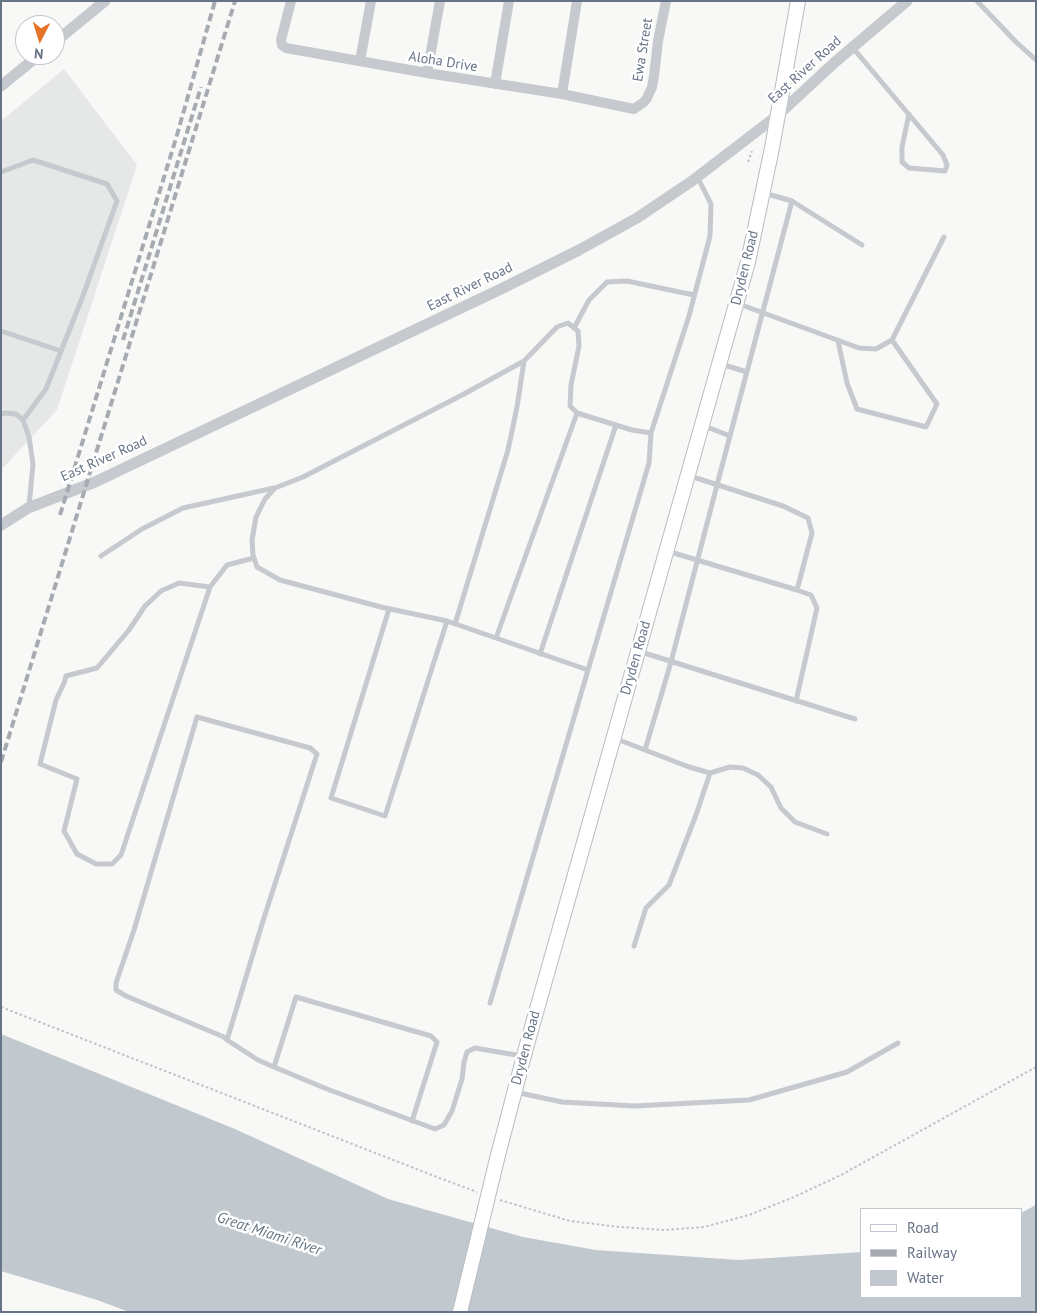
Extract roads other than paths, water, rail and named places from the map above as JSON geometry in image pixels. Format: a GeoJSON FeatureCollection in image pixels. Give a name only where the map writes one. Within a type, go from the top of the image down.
{"type":"FeatureCollection","features":[{"type":"Feature","properties":{"kind":"main road","name":"Dryden Road"},"geometry":{"type":"LineString","coordinates":[[460,1312],[523,1057],[748,262],[778,115],[798,1]]}},
{"type":"Feature","properties":{"kind":"street"},"geometry":{"type":"LineString","coordinates":[[65,34],[105,1]]}},
{"type":"Feature","properties":{"kind":"street","name":"Aloha Drive"},"geometry":{"type":"LineString","coordinates":[[291,1],[281,40],[282,45],[286,48],[562,94],[634,109],[644,102]]}},
{"type":"Feature","properties":{"kind":"street"},"geometry":{"type":"LineString","coordinates":[[360,61],[371,1]]}},
{"type":"Feature","properties":{"kind":"street"},"geometry":{"type":"LineString","coordinates":[[427,73],[440,1]]}},
{"type":"Feature","properties":{"kind":"street"},"geometry":{"type":"LineString","coordinates":[[495,84],[509,1]]}},
{"type":"Feature","properties":{"kind":"street"},"geometry":{"type":"LineString","coordinates":[[562,94],[577,1]]}},
{"type":"Feature","properties":{"kind":"street","name":"Ewa Street"},"geometry":{"type":"LineString","coordinates":[[644,102],[652,87],[666,1]]}},
{"type":"Feature","properties":{"kind":"street","name":"East River Road"},"geometry":{"type":"LineString","coordinates":[[1,525],[28,508],[95,482],[501,289],[580,250],[637,218],[698,177],[778,115],[907,1]]}},
{"type":"Feature","properties":{"kind":"street"},"geometry":{"type":"LineString","coordinates":[[1,86],[27,65]]}},
{"type":"Feature","properties":{"kind":"lane"},"geometry":{"type":"LineString","coordinates":[[977,1],[1036,60]]}},
{"type":"Feature","properties":{"kind":"lane"},"geometry":{"type":"LineString","coordinates":[[852,48],[909,114],[943,155],[947,165],[945,171],[909,168],[902,162],[902,147],[909,114]]}},
{"type":"Feature","properties":{"kind":"lane"},"geometry":{"type":"LineString","coordinates":[[1,172],[33,160],[107,184],[117,201],[46,388],[23,420]]}},
{"type":"Feature","properties":{"kind":"lane"},"geometry":{"type":"LineString","coordinates":[[490,1003],[649,463],[651,433],[694,295],[710,236],[711,204],[698,177]]}},
{"type":"Feature","properties":{"kind":"lane"},"geometry":{"type":"LineString","coordinates":[[763,193],[792,201],[862,245]]}},
{"type":"Feature","properties":{"kind":"lane"},"geometry":{"type":"LineString","coordinates":[[645,750],[671,662],[792,201]]}},
{"type":"Feature","properties":{"kind":"lane"},"geometry":{"type":"LineString","coordinates":[[736,303],[859,348],[876,350],[892,340],[944,236]]}},
{"type":"Feature","properties":{"kind":"lane"},"geometry":{"type":"LineString","coordinates":[[574,328],[589,300],[607,282],[627,281],[694,295]]}},
{"type":"Feature","properties":{"kind":"lane"},"geometry":{"type":"LineString","coordinates":[[101,556],[142,529],[183,508],[275,488],[303,477],[524,361],[557,328],[568,323],[578,331],[579,346],[571,385],[570,406],[577,413],[632,430],[651,433]]}},
{"type":"Feature","properties":{"kind":"lane"},"geometry":{"type":"LineString","coordinates":[[1,331],[61,351]]}},
{"type":"Feature","properties":{"kind":"lane"},"geometry":{"type":"LineString","coordinates":[[838,340],[847,383],[858,409],[926,427],[938,404],[892,340]]}},
{"type":"Feature","properties":{"kind":"lane"},"geometry":{"type":"LineString","coordinates":[[455,624],[508,450],[524,361]]}},
{"type":"Feature","properties":{"kind":"lane"},"geometry":{"type":"LineString","coordinates":[[719,364],[747,372]]}},
{"type":"Feature","properties":{"kind":"lane"},"geometry":{"type":"LineString","coordinates":[[496,638],[577,413]]}},
{"type":"Feature","properties":{"kind":"lane"},"geometry":{"type":"LineString","coordinates":[[1,414],[16,414],[23,420],[29,437],[33,464],[28,508]]}},
{"type":"Feature","properties":{"kind":"lane"},"geometry":{"type":"LineString","coordinates":[[540,654],[616,425]]}},
{"type":"Feature","properties":{"kind":"lane"},"geometry":{"type":"LineString","coordinates":[[702,425],[730,436]]}},
{"type":"Feature","properties":{"kind":"lane"},"geometry":{"type":"LineString","coordinates":[[687,476],[783,506],[808,518],[812,534],[797,590]]}},
{"type":"Feature","properties":{"kind":"lane"},"geometry":{"type":"LineString","coordinates":[[275,488],[265,499],[256,517],[252,540],[257,567],[280,580],[389,609],[455,624],[588,670]]}},
{"type":"Feature","properties":{"kind":"lane"},"geometry":{"type":"LineString","coordinates":[[666,551],[811,595],[816,608],[796,701]]}},
{"type":"Feature","properties":{"kind":"lane"},"geometry":{"type":"LineString","coordinates":[[210,587],[179,584],[161,591],[145,606],[129,630],[97,668],[66,676],[56,700],[40,764],[77,779],[64,831],[78,854],[96,864],[112,864],[121,855],[210,587],[226,565],[254,558]]}},
{"type":"Feature","properties":{"kind":"lane"},"geometry":{"type":"LineString","coordinates":[[389,609],[331,798],[385,816],[447,622]]}},
{"type":"Feature","properties":{"kind":"lane"},"geometry":{"type":"LineString","coordinates":[[638,651],[855,719]]}},
{"type":"Feature","properties":{"kind":"lane"},"geometry":{"type":"LineString","coordinates":[[227,1040],[317,754],[310,748],[197,717],[134,930],[116,984],[116,990],[227,1040],[258,1060],[274,1067],[435,1129],[444,1125],[452,1112],[462,1079],[466,1052],[475,1048],[523,1057]]}},
{"type":"Feature","properties":{"kind":"lane"},"geometry":{"type":"LineString","coordinates":[[613,738],[710,773],[730,767],[743,768],[758,775],[771,787],[781,808],[795,822],[826,834]]}},
{"type":"Feature","properties":{"kind":"lane"},"geometry":{"type":"LineString","coordinates":[[634,946],[646,908],[669,885],[710,773]]}},
{"type":"Feature","properties":{"kind":"lane"},"geometry":{"type":"LineString","coordinates":[[274,1067],[296,997],[431,1036],[437,1042],[412,1121]]}},
{"type":"Feature","properties":{"kind":"lane"},"geometry":{"type":"LineString","coordinates":[[514,1092],[562,1102],[635,1106],[749,1100],[847,1072],[898,1043]]}},
{"type":"Feature","properties":{"kind":"water","name":"Great Miami River"},"geometry":{"type":"Polygon","coordinates":[[[1,1034],[235,1129],[388,1199],[523,1237],[596,1250],[739,1260],[860,1252],[860,1298],[1022,1298],[1022,1212],[1036,1205],[1036,1312],[129,1312],[97,1300],[1,1271],[1,1034]]]}},
{"type":"Feature","properties":{"kind":"railway"},"geometry":{"type":"LineString","coordinates":[[60,515],[177,135],[215,1]]}},
{"type":"Feature","properties":{"kind":"railway"},"geometry":{"type":"LineString","coordinates":[[1,762],[235,1]]}},
{"type":"Feature","properties":{"kind":"railway"},"geometry":{"type":"LineString","coordinates":[[123,340],[201,87]]}}]}
